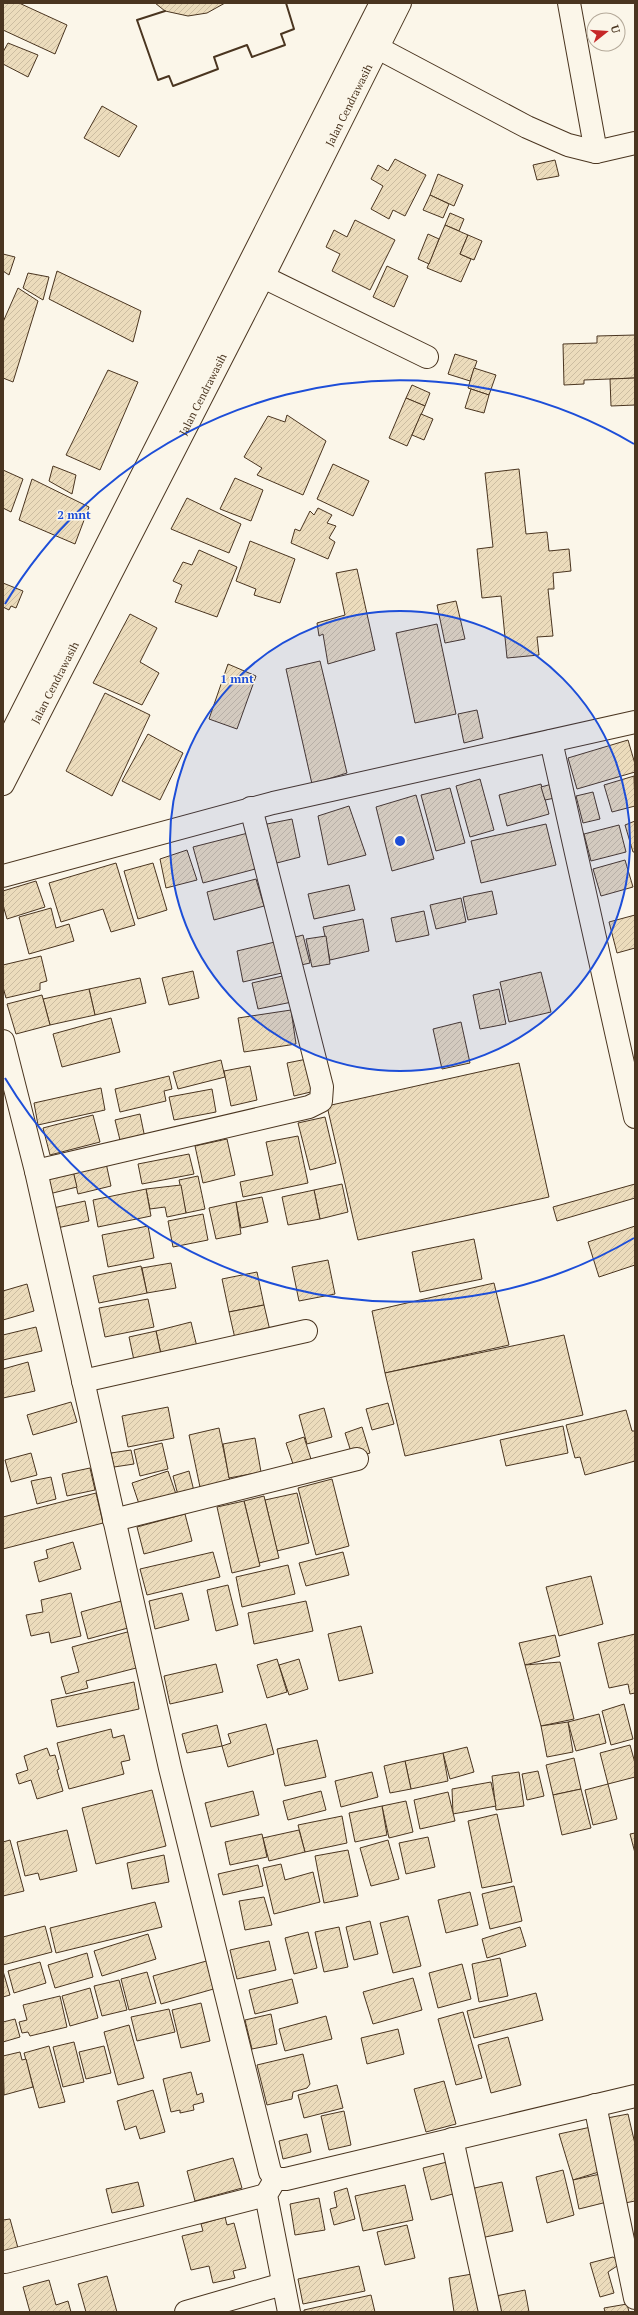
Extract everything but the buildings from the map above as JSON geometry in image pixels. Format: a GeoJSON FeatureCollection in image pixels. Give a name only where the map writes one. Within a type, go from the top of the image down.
{"type":"FeatureCollection","features":[{"type":"Feature","properties":{"kind":"street","name":"Jalan Cendrawasih"},"geometry":{"type":"LineString","coordinates":[[3,784],[255,273],[381,3]]}},
{"type":"Feature","properties":{"kind":"street","name":"Jalan Cendrawasih"},"geometry":{"type":"LineString","coordinates":[[3,750],[255,273],[378,48],[400,3]]}},
{"type":"Feature","properties":{"kind":"street"},"geometry":{"type":"LineString","coordinates":[[569,3],[596,152]]}},
{"type":"Feature","properties":{"kind":"street"},"geometry":{"type":"LineString","coordinates":[[378,48],[527,127],[568,145],[596,152],[635,143]]}},
{"type":"Feature","properties":{"kind":"street"},"geometry":{"type":"LineString","coordinates":[[255,273],[427,357]]}},
{"type":"Feature","properties":{"kind":"street"},"geometry":{"type":"LineString","coordinates":[[3,876],[250,808],[635,722]]}},
{"type":"Feature","properties":{"kind":"street"},"geometry":{"type":"LineString","coordinates":[[551,741],[635,1117]]}},
{"type":"Feature","properties":{"kind":"street"},"geometry":{"type":"LineString","coordinates":[[36,1171],[309,1107],[321,1101],[322,1087],[250,808]]}},
{"type":"Feature","properties":{"kind":"street"},"geometry":{"type":"LineString","coordinates":[[3,1040],[36,1171],[172,1775],[270,2172],[283,2284],[289,2312]]}},
{"type":"Feature","properties":{"kind":"street"},"geometry":{"type":"LineString","coordinates":[[83,1381],[306,1331]]}},
{"type":"Feature","properties":{"kind":"street"},"geometry":{"type":"LineString","coordinates":[[114,1520],[357,1459]]}},
{"type":"Feature","properties":{"kind":"street"},"geometry":{"type":"LineString","coordinates":[[5,2262],[271,2187],[286,2180],[635,2096]]}},
{"type":"Feature","properties":{"kind":"street"},"geometry":{"type":"LineString","coordinates":[[595,2105],[635,2298]]}},
{"type":"Feature","properties":{"kind":"street"},"geometry":{"type":"LineString","coordinates":[[452,2139],[490,2312]]}},
{"type":"Feature","properties":{"kind":"street"},"geometry":{"type":"LineString","coordinates":[[186,2312],[283,2284]]}},
{"type":"Feature","properties":{"kind":"wall"},"geometry":{"type":"LineString","coordinates":[[165,11],[137,20],[158,80],[169,76],[173,86],[218,69],[214,57],[247,45],[252,57],[285,45],[281,34],[294,29],[286,3]]}}]}
